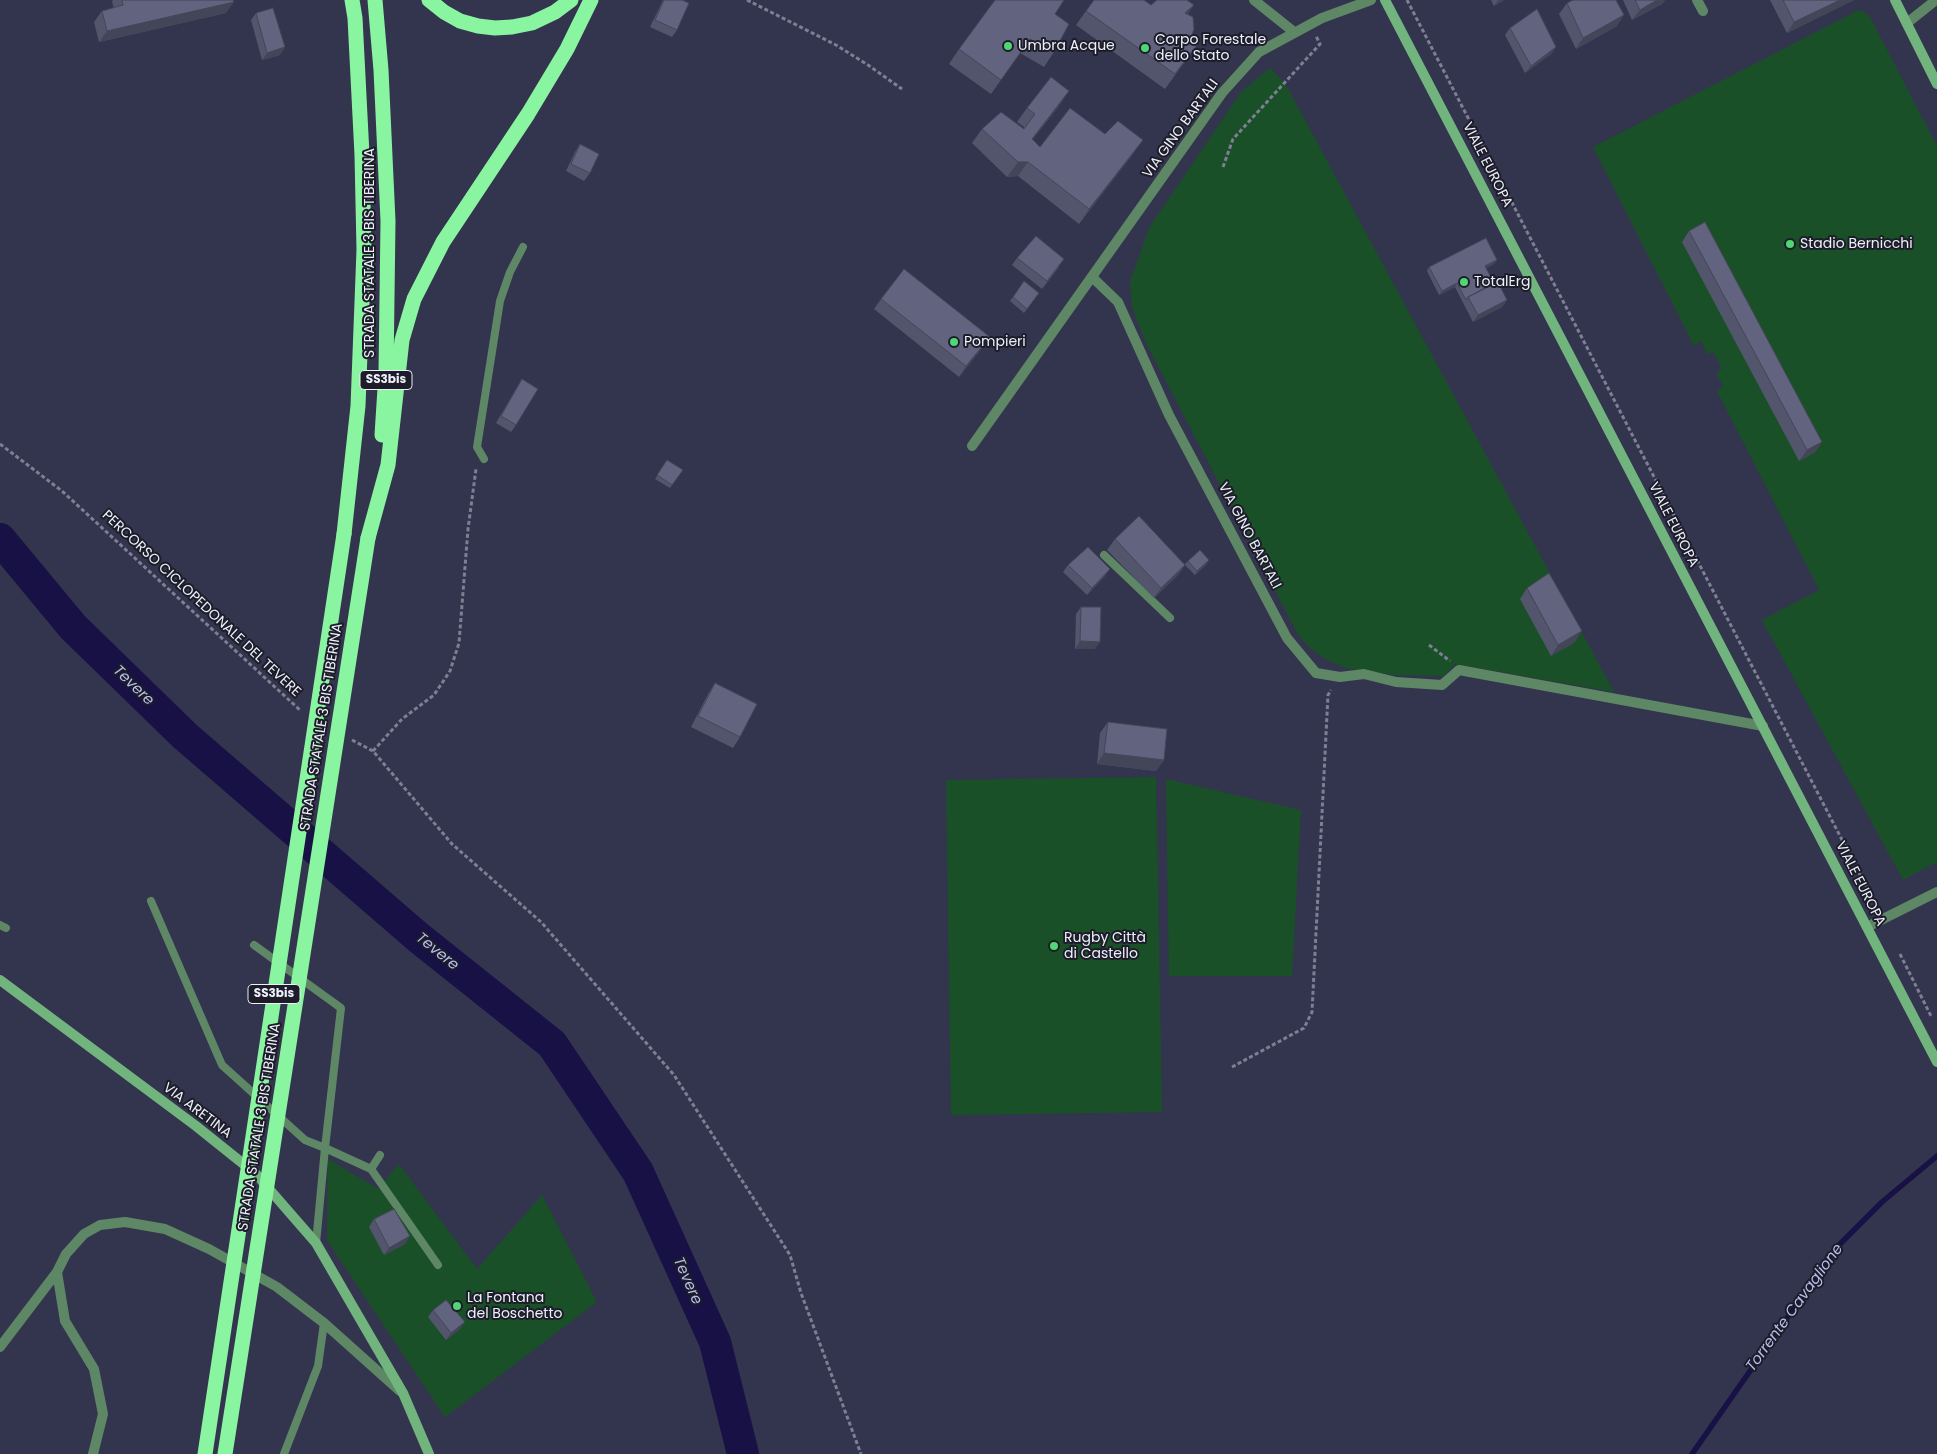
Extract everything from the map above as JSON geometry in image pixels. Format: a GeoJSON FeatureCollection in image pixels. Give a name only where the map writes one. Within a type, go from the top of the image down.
{"type":"FeatureCollection","features":[{"type":"Feature","properties":{"kind":"highway","name":"STRADA STATALE 3 BIS TIBERINA"},"geometry":{"type":"LineString","coordinates":[[205,1454],[344,534],[358,406],[364,280],[364,220],[355,18],[350,0]]}},
{"type":"Feature","properties":{"kind":"highway","name":"STRADA STATALE 3 BIS TIBERINA"},"geometry":{"type":"LineString","coordinates":[[225,1454],[368,538],[385,406],[388,221],[381,70],[375,0]]}},
{"type":"Feature","properties":{"kind":"highway"},"geometry":{"type":"LineString","coordinates":[[429,0],[444,12],[460,21],[495,28],[512,28],[542,19],[571,0]]}},
{"type":"Feature","properties":{"kind":"highway"},"geometry":{"type":"LineString","coordinates":[[368,538],[388,465],[402,340],[406,319],[414,299],[443,242],[528,114],[567,49],[591,0]]}},
{"type":"Feature","properties":{"kind":"main road","name":"VIALE EUROPA"},"geometry":{"type":"LineString","coordinates":[[1385,0],[1937,1062]]}},
{"type":"Feature","properties":{"kind":"main road"},"geometry":{"type":"LineString","coordinates":[[1895,0],[1936,82]]}},
{"type":"Feature","properties":{"kind":"main road","name":"VIA ARETINA"},"geometry":{"type":"LineString","coordinates":[[0,980],[196,1126],[256,1174],[316,1243],[403,1393],[429,1454]]}},
{"type":"Feature","properties":{"kind":"street"},"geometry":{"type":"LineString","coordinates":[[1254,0],[1294,32]]}},
{"type":"Feature","properties":{"kind":"street","name":"VIA GINO BARTALI"},"geometry":{"type":"LineString","coordinates":[[972,446],[1222,93],[1260,52],[1309,24],[1371,0]]}},
{"type":"Feature","properties":{"kind":"street"},"geometry":{"type":"LineString","coordinates":[[1697,0],[1703,11]]}},
{"type":"Feature","properties":{"kind":"street"},"geometry":{"type":"LineString","coordinates":[[1907,24],[1936,0]]}},
{"type":"Feature","properties":{"kind":"street","name":"VIA GINO BARTALI"},"geometry":{"type":"LineString","coordinates":[[1092,277],[1118,302],[1169,415],[1287,638],[1316,673],[1340,677],[1364,674],[1396,682],[1442,685],[1459,670]]}},
{"type":"Feature","properties":{"kind":"street"},"geometry":{"type":"LineString","coordinates":[[1459,670],[1763,726]]}},
{"type":"Feature","properties":{"kind":"street"},"geometry":{"type":"LineString","coordinates":[[1867,928],[1937,892]]}},
{"type":"Feature","properties":{"kind":"street"},"geometry":{"type":"LineString","coordinates":[[0,1347],[57,1272],[66,1254],[84,1234],[100,1225],[125,1222],[165,1229],[209,1249],[277,1287],[324,1323],[403,1393]]}},
{"type":"Feature","properties":{"kind":"street"},"geometry":{"type":"LineString","coordinates":[[57,1272],[65,1321],[94,1369],[104,1414],[93,1454]]}},
{"type":"Feature","properties":{"kind":"lane"},"geometry":{"type":"LineString","coordinates":[[484,459],[476,446],[500,301],[510,272],[523,247]]}},
{"type":"Feature","properties":{"kind":"lane"},"geometry":{"type":"LineString","coordinates":[[1104,555],[1170,618]]}},
{"type":"Feature","properties":{"kind":"lane"},"geometry":{"type":"LineString","coordinates":[[151,902],[222,1065],[305,1140],[371,1169],[438,1265]]}},
{"type":"Feature","properties":{"kind":"lane"},"geometry":{"type":"LineString","coordinates":[[254,945],[341,1008],[316,1243]]}},
{"type":"Feature","properties":{"kind":"lane"},"geometry":{"type":"LineString","coordinates":[[371,1169],[380,1155]]}},
{"type":"Feature","properties":{"kind":"lane"},"geometry":{"type":"LineString","coordinates":[[284,1454],[318,1366],[324,1323]]}},
{"type":"Feature","properties":{"kind":"path"},"geometry":{"type":"LineString","coordinates":[[747,0],[836,45],[868,64],[902,89]]}},
{"type":"Feature","properties":{"kind":"path"},"geometry":{"type":"LineString","coordinates":[[1407,0],[1868,890]]}},
{"type":"Feature","properties":{"kind":"path"},"geometry":{"type":"LineString","coordinates":[[1223,167],[1233,139],[1320,44],[1309,24]]}},
{"type":"Feature","properties":{"kind":"path","name":"PERCORSO CICLOPEDONALE DEL TEVERE"},"geometry":{"type":"LineString","coordinates":[[0,444],[62,491],[300,710],[308,715]]}},
{"type":"Feature","properties":{"kind":"path"},"geometry":{"type":"LineString","coordinates":[[373,752],[402,719],[434,696],[450,671],[459,643],[468,529],[477,467],[484,459]]}},
{"type":"Feature","properties":{"kind":"path"},"geometry":{"type":"LineString","coordinates":[[1429,645],[1459,670]]}},
{"type":"Feature","properties":{"kind":"path"},"geometry":{"type":"LineString","coordinates":[[1232,1067],[1304,1028],[1312,1012],[1328,695],[1340,677]]}},
{"type":"Feature","properties":{"kind":"path"},"geometry":{"type":"LineString","coordinates":[[349,738],[373,752],[452,844],[540,922],[674,1075],[790,1255],[800,1293],[861,1454]]}},
{"type":"Feature","properties":{"kind":"path"},"geometry":{"type":"LineString","coordinates":[[1900,954],[1933,1020]]}},
{"type":"Feature","properties":{"kind":"green space","name":"Stadio Bernicchi"},"geometry":{"type":"Polygon","coordinates":[[[1859,10],[1869,15],[1937,146],[1937,862],[1903,880],[1762,620],[1819,590],[1717,391],[1723,386],[1716,373],[1722,369],[1718,361],[1713,352],[1707,354],[1701,341],[1694,346],[1593,147],[1859,10]]]}},
{"type":"Feature","properties":{"kind":"green space"},"geometry":{"type":"Polygon","coordinates":[[[1270,68],[1285,83],[1614,692],[1455,664],[1444,676],[1393,675],[1345,668],[1325,659],[1310,648],[1299,636],[1146,343],[1132,307],[1130,282],[1149,228],[1241,92],[1270,68]]]}},
{"type":"Feature","properties":{"kind":"green space","name":"Rugby Città di Castello"},"geometry":{"type":"Polygon","coordinates":[[[1156,777],[1162,1112],[951,1115],[946,780],[1156,777]]]}},
{"type":"Feature","properties":{"kind":"green space"},"geometry":{"type":"Polygon","coordinates":[[[1166,779],[1301,810],[1292,976],[1169,976],[1166,779]]]}},
{"type":"Feature","properties":{"kind":"green space"},"geometry":{"type":"Polygon","coordinates":[[[328,1159],[378,1189],[399,1164],[477,1269],[542,1195],[597,1302],[445,1417],[327,1240],[328,1159]]]}},
{"type":"Feature","properties":{"kind":"building"},"geometry":{"type":"Polygon","coordinates":[[[122,0],[233,0],[234,2],[107,31],[102,11],[123,5],[122,0]]]}},
{"type":"Feature","properties":{"kind":"building"},"geometry":{"type":"Polygon","coordinates":[[[664,0],[682,0],[689,3],[677,30],[655,20],[664,0]]]}},
{"type":"Feature","properties":{"kind":"building","name":"Umbra Acque"},"geometry":{"type":"Polygon","coordinates":[[[995,0],[1064,0],[1055,14],[1069,24],[1054,52],[1030,39],[1001,80],[959,49],[995,0]]]}},
{"type":"Feature","properties":{"kind":"building","name":"Corpo Forestale dello Stato"},"geometry":{"type":"Polygon","coordinates":[[[1094,0],[1144,0],[1151,5],[1157,0],[1187,0],[1194,5],[1185,13],[1193,17],[1194,29],[1191,38],[1197,45],[1175,74],[1086,11],[1094,0]]]}},
{"type":"Feature","properties":{"kind":"building"},"geometry":{"type":"Polygon","coordinates":[[[1573,0],[1616,0],[1624,15],[1583,38],[1567,3],[1573,0]]]}},
{"type":"Feature","properties":{"kind":"building"},"geometry":{"type":"Polygon","coordinates":[[[1635,0],[1657,0],[1640,10],[1635,0]]]}},
{"type":"Feature","properties":{"kind":"building"},"geometry":{"type":"Polygon","coordinates":[[[1783,0],[1840,0],[1794,22],[1783,0]]]}},
{"type":"Feature","properties":{"kind":"building"},"geometry":{"type":"Polygon","coordinates":[[[273,8],[285,47],[267,53],[256,13],[273,8]]]}},
{"type":"Feature","properties":{"kind":"building"},"geometry":{"type":"Polygon","coordinates":[[[1537,9],[1556,47],[1531,66],[1510,28],[1537,9]]]}},
{"type":"Feature","properties":{"kind":"building"},"geometry":{"type":"Polygon","coordinates":[[[1051,77],[1069,91],[1032,139],[1040,147],[1070,108],[1105,134],[1118,121],[1143,140],[1089,209],[1028,162],[1018,162],[982,129],[1001,112],[1024,129],[1035,114],[1027,108],[1051,77]]]}},
{"type":"Feature","properties":{"kind":"building"},"geometry":{"type":"Polygon","coordinates":[[[580,144],[599,154],[590,173],[571,164],[580,144]]]}},
{"type":"Feature","properties":{"kind":"building"},"geometry":{"type":"Polygon","coordinates":[[[1705,222],[1822,442],[1807,450],[1689,231],[1705,222]]]}},
{"type":"Feature","properties":{"kind":"building"},"geometry":{"type":"Polygon","coordinates":[[[1036,236],[1064,259],[1047,281],[1017,258],[1036,236]]]}},
{"type":"Feature","properties":{"kind":"building"},"geometry":{"type":"Polygon","coordinates":[[[1486,238],[1497,260],[1485,266],[1494,283],[1468,297],[1466,300],[1457,283],[1442,291],[1429,267],[1486,238]]]}},
{"type":"Feature","properties":{"kind":"building"},"geometry":{"type":"Polygon","coordinates":[[[904,269],[990,337],[966,366],[881,299],[904,269]]]}},
{"type":"Feature","properties":{"kind":"building"},"geometry":{"type":"Polygon","coordinates":[[[1024,281],[1039,293],[1027,309],[1013,297],[1024,281]]]}},
{"type":"Feature","properties":{"kind":"building"},"geometry":{"type":"Polygon","coordinates":[[[1498,282],[1507,300],[1478,315],[1468,297],[1498,282]]]}},
{"type":"Feature","properties":{"kind":"building"},"geometry":{"type":"Polygon","coordinates":[[[522,379],[538,389],[516,425],[501,416],[522,379]]]}},
{"type":"Feature","properties":{"kind":"building"},"geometry":{"type":"Polygon","coordinates":[[[667,460],[683,470],[672,485],[657,475],[667,460]]]}},
{"type":"Feature","properties":{"kind":"building"},"geometry":{"type":"Polygon","coordinates":[[[1139,516],[1185,565],[1161,588],[1115,539],[1139,516]]]}},
{"type":"Feature","properties":{"kind":"building"},"geometry":{"type":"Polygon","coordinates":[[[1088,547],[1110,569],[1092,588],[1068,565],[1088,547]]]}},
{"type":"Feature","properties":{"kind":"building"},"geometry":{"type":"Polygon","coordinates":[[[1200,550],[1209,560],[1197,571],[1188,561],[1200,550]]]}},
{"type":"Feature","properties":{"kind":"building"},"geometry":{"type":"Polygon","coordinates":[[[1549,573],[1582,631],[1558,645],[1527,588],[1549,573]]]}},
{"type":"Feature","properties":{"kind":"building"},"geometry":{"type":"Polygon","coordinates":[[[1081,607],[1101,607],[1100,642],[1080,641],[1081,607]]]}},
{"type":"Feature","properties":{"kind":"building"},"geometry":{"type":"Polygon","coordinates":[[[715,683],[757,704],[740,737],[698,716],[715,683]]]}},
{"type":"Feature","properties":{"kind":"building"},"geometry":{"type":"Polygon","coordinates":[[[1108,722],[1167,729],[1164,760],[1104,753],[1108,722]]]}},
{"type":"Feature","properties":{"kind":"building"},"geometry":{"type":"Polygon","coordinates":[[[394,1209],[410,1236],[389,1248],[374,1219],[394,1209]]]}},
{"type":"Feature","properties":{"kind":"building"},"geometry":{"type":"Polygon","coordinates":[[[446,1300],[465,1322],[451,1333],[433,1310],[446,1300]]]}},
{"type":"Feature","properties":{"kind":"waterway","name":"Tevere"},"geometry":{"type":"LineString","coordinates":[[0,539],[73,627],[185,736],[419,938],[552,1044],[638,1172],[715,1342],[743,1454]]}},
{"type":"Feature","properties":{"kind":"waterway","name":"Torrente Cavaglione"},"geometry":{"type":"LineString","coordinates":[[1692,1454],[1836,1248],[1882,1202],[1937,1156]]}},
{"type":"Feature","properties":{"kind":"place","name":"Umbra Acque"},"geometry":{"type":"Point","coordinates":[1008,46]}},
{"type":"Feature","properties":{"kind":"place","name":"Corpo Forestale dello Stato"},"geometry":{"type":"Point","coordinates":[1145,48]}},
{"type":"Feature","properties":{"kind":"place","name":"Stadio Bernicchi"},"geometry":{"type":"Point","coordinates":[1790,244]}},
{"type":"Feature","properties":{"kind":"place","name":"TotalErg"},"geometry":{"type":"Point","coordinates":[1464,282]}},
{"type":"Feature","properties":{"kind":"place","name":"Pompieri"},"geometry":{"type":"Point","coordinates":[954,342]}},
{"type":"Feature","properties":{"kind":"place","name":"Rugby Città di Castello"},"geometry":{"type":"Point","coordinates":[1054,946]}},
{"type":"Feature","properties":{"kind":"place","name":"La Fontana del Boschetto"},"geometry":{"type":"Point","coordinates":[457,1306]}}]}
